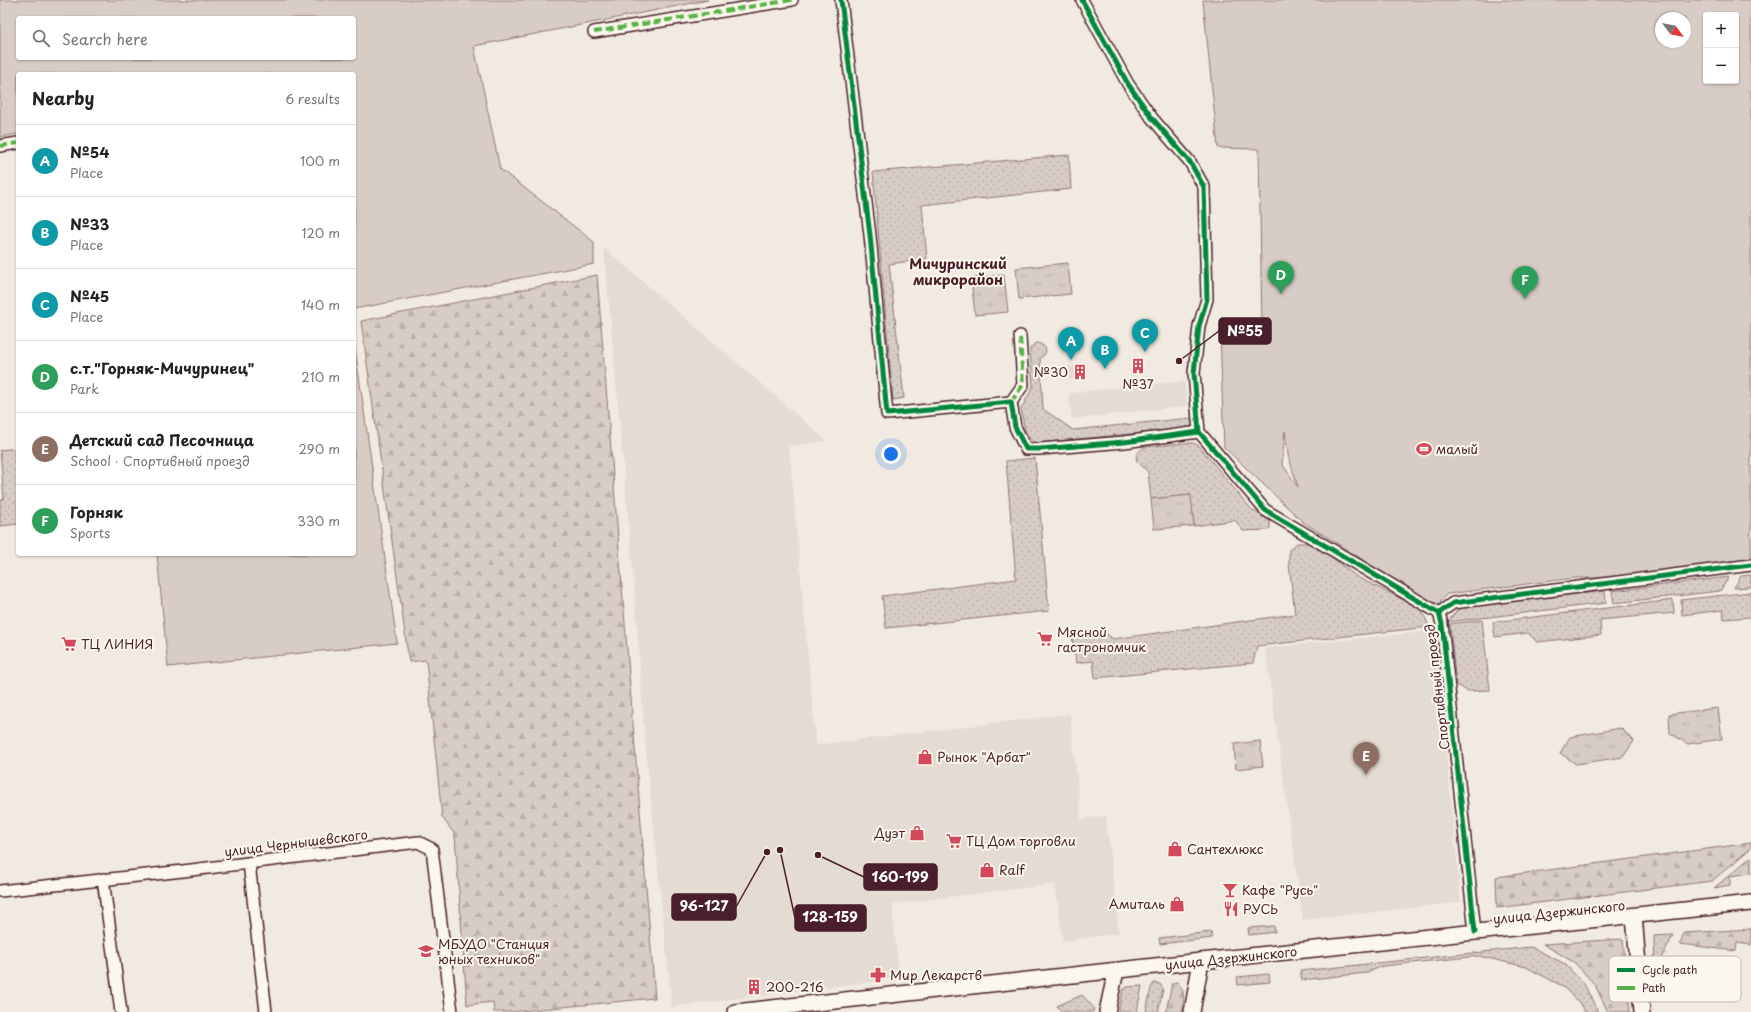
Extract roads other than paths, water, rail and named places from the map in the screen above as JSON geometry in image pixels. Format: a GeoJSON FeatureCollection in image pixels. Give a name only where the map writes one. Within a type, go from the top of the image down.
{"type":"FeatureCollection","features":[{"type":"Feature","properties":{"kind":"main road","name":"улица Дзержинского"},"geometry":{"type":"LineString","coordinates":[[735,1012],[1751,903]]}},
{"type":"Feature","properties":{"kind":"main road"},"geometry":{"type":"LineString","coordinates":[[1634,916],[1637,956]]}},
{"type":"Feature","properties":{"kind":"main road"},"geometry":{"type":"LineString","coordinates":[[1192,1012],[1201,961]]}},
{"type":"Feature","properties":{"kind":"main road"},"geometry":{"type":"LineString","coordinates":[[1107,1012],[1116,971]]}},
{"type":"Feature","properties":{"kind":"main road"},"geometry":{"type":"LineString","coordinates":[[1641,1002],[1642,1012]]}},
{"type":"Feature","properties":{"kind":"street"},"geometry":{"type":"LineString","coordinates":[[594,32],[792,0]]}},
{"type":"Feature","properties":{"kind":"street"},"geometry":{"type":"LineString","coordinates":[[841,0],[870,235],[887,414],[1011,402]]}},
{"type":"Feature","properties":{"kind":"street"},"geometry":{"type":"LineString","coordinates":[[1082,0],[1128,84],[1152,118],[1190,162],[1204,187],[1207,299],[1199,326],[1194,374],[1199,432],[1265,510],[1439,613]]}},
{"type":"Feature","properties":{"kind":"street"},"geometry":{"type":"LineString","coordinates":[[0,146],[16,143]]}},
{"type":"Feature","properties":{"kind":"street"},"geometry":{"type":"LineString","coordinates":[[1020,336],[1022,385],[1011,402],[1015,427],[1026,449],[1124,442],[1199,432]]}},
{"type":"Feature","properties":{"kind":"street","name":"Спортивный проезд"},"geometry":{"type":"LineString","coordinates":[[1475,932],[1442,624],[1439,613],[1453,603],[1751,565]]}},
{"type":"Feature","properties":{"kind":"street","name":"улица Чернышевского"},"geometry":{"type":"LineString","coordinates":[[0,891],[418,842],[432,849],[452,1012]]}},
{"type":"Feature","properties":{"kind":"street"},"geometry":{"type":"LineString","coordinates":[[249,863],[266,1012]]}},
{"type":"Feature","properties":{"kind":"street"},"geometry":{"type":"LineString","coordinates":[[103,879],[120,1012]]}},
{"type":"Feature","properties":{"kind":"place","name":"с.т.\"Горняк-Мичуринец\""},"geometry":{"type":"Point","coordinates":[1281,294]}},
{"type":"Feature","properties":{"kind":"place","name":"Горняк"},"geometry":{"type":"Point","coordinates":[1525,299]}},
{"type":"Feature","properties":{"kind":"place","name":"№45"},"geometry":{"type":"Point","coordinates":[1145,352]}},
{"type":"Feature","properties":{"kind":"place","name":"№54"},"geometry":{"type":"Point","coordinates":[1071,360]}},
{"type":"Feature","properties":{"kind":"place","name":"№55"},"geometry":{"type":"Point","coordinates":[1179,361]}},
{"type":"Feature","properties":{"kind":"place","name":"№37"},"geometry":{"type":"Point","coordinates":[1138,366]}},
{"type":"Feature","properties":{"kind":"place","name":"№33"},"geometry":{"type":"Point","coordinates":[1105,369]}},
{"type":"Feature","properties":{"kind":"place","name":"№30"},"geometry":{"type":"Point","coordinates":[1080,372]}},
{"type":"Feature","properties":{"kind":"place","name":"малый"},"geometry":{"type":"Point","coordinates":[1424,449]}},
{"type":"Feature","properties":{"kind":"place","name":"Мясной гастрономчик"},"geometry":{"type":"Point","coordinates":[1045,639]}},
{"type":"Feature","properties":{"kind":"place","name":"ТЦ ЛИНИЯ"},"geometry":{"type":"Point","coordinates":[69,644]}},
{"type":"Feature","properties":{"kind":"place","name":"Рынок \"Арбат\""},"geometry":{"type":"Point","coordinates":[925,757]}},
{"type":"Feature","properties":{"kind":"place","name":"Детский сад Песочница"},"geometry":{"type":"Point","coordinates":[1366,775]}},
{"type":"Feature","properties":{"kind":"place","name":"Дуэт"},"geometry":{"type":"Point","coordinates":[917,833]}},
{"type":"Feature","properties":{"kind":"place","name":"ТЦ Дом торговли"},"geometry":{"type":"Point","coordinates":[954,841]}},
{"type":"Feature","properties":{"kind":"place","name":"Сантехлюкс"},"geometry":{"type":"Point","coordinates":[1175,849]}},
{"type":"Feature","properties":{"kind":"place","name":"128-159"},"geometry":{"type":"Point","coordinates":[780,850]}},
{"type":"Feature","properties":{"kind":"place","name":"96-127"},"geometry":{"type":"Point","coordinates":[767,852]}},
{"type":"Feature","properties":{"kind":"place","name":"160-199"},"geometry":{"type":"Point","coordinates":[818,855]}},
{"type":"Feature","properties":{"kind":"place","name":"Ralf"},"geometry":{"type":"Point","coordinates":[987,870]}},
{"type":"Feature","properties":{"kind":"place","name":"Кафе \"Русь\""},"geometry":{"type":"Point","coordinates":[1230,890]}},
{"type":"Feature","properties":{"kind":"place","name":"Амиталь"},"geometry":{"type":"Point","coordinates":[1177,904]}},
{"type":"Feature","properties":{"kind":"place","name":"РУСЬ"},"geometry":{"type":"Point","coordinates":[1231,909]}},
{"type":"Feature","properties":{"kind":"place","name":"МБУДО \"Станция юных техников\""},"geometry":{"type":"Point","coordinates":[426,951]}},
{"type":"Feature","properties":{"kind":"place","name":"Мир Лекарств"},"geometry":{"type":"Point","coordinates":[878,975]}},
{"type":"Feature","properties":{"kind":"place","name":"200-216"},"geometry":{"type":"Point","coordinates":[754,987]}},
{"type":"Feature","properties":{"kind":"district","name":"Мичуринский микрорайон"},"geometry":{"type":"Point","coordinates":[958,272]}}]}
